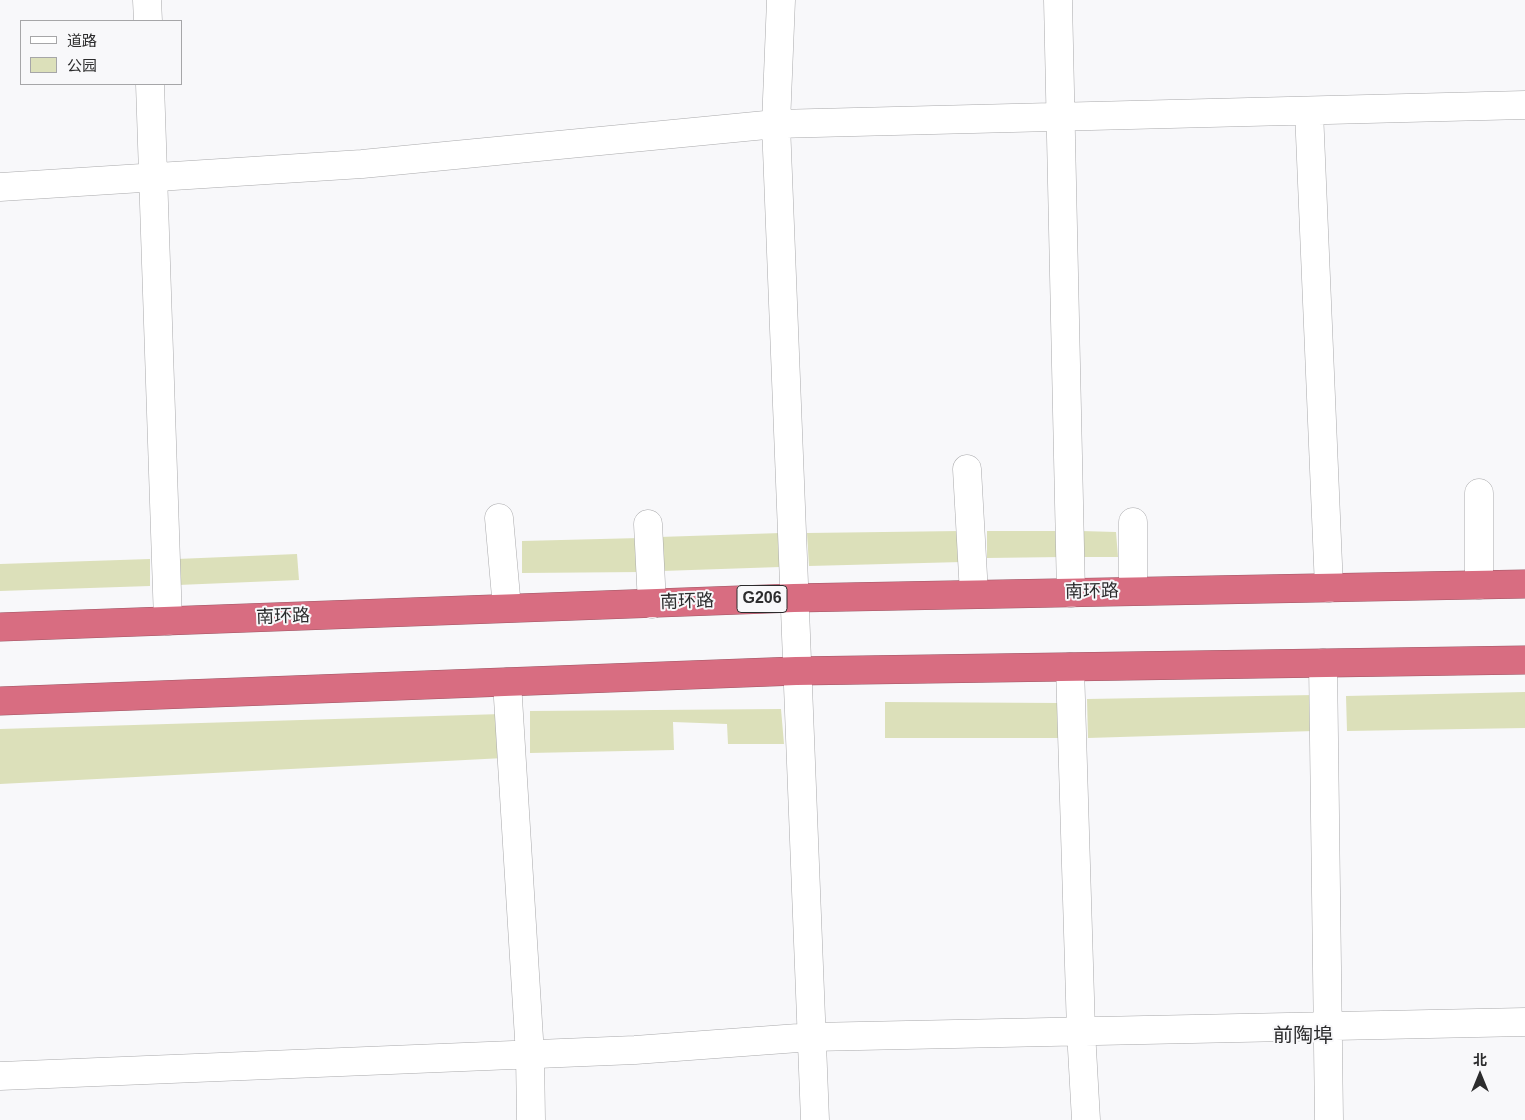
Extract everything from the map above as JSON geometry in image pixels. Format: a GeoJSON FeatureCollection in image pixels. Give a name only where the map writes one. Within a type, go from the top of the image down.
{"type":"FeatureCollection","features":[{"type":"Feature","properties":{"kind":"highway","name":"南环路"},"geometry":{"type":"LineString","coordinates":[[0,627],[794,598],[1525,584]]}},
{"type":"Feature","properties":{"kind":"highway"},"geometry":{"type":"LineString","coordinates":[[0,701],[796,671],[1525,660]]}},
{"type":"Feature","properties":{"kind":"street"},"geometry":{"type":"LineString","coordinates":[[147,0],[148,20]]}},
{"type":"Feature","properties":{"kind":"street"},"geometry":{"type":"LineString","coordinates":[[780,0],[776,124],[815,1120]]}},
{"type":"Feature","properties":{"kind":"street"},"geometry":{"type":"LineString","coordinates":[[1058,0],[1071,592]]}},
{"type":"Feature","properties":{"kind":"street"},"geometry":{"type":"LineString","coordinates":[[150,85],[168,621]]}},
{"type":"Feature","properties":{"kind":"street"},"geometry":{"type":"LineString","coordinates":[[0,187],[362,164],[776,124],[1525,105]]}},
{"type":"Feature","properties":{"kind":"street"},"geometry":{"type":"LineString","coordinates":[[1309,111],[1329,588]]}},
{"type":"Feature","properties":{"kind":"street"},"geometry":{"type":"LineString","coordinates":[[967,469],[974,594]]}},
{"type":"Feature","properties":{"kind":"street"},"geometry":{"type":"LineString","coordinates":[[1479,493],[1479,585]]}},
{"type":"Feature","properties":{"kind":"street"},"geometry":{"type":"LineString","coordinates":[[499,518],[507,608]]}},
{"type":"Feature","properties":{"kind":"street"},"geometry":{"type":"LineString","coordinates":[[1133,522],[1133,591]]}},
{"type":"Feature","properties":{"kind":"street"},"geometry":{"type":"LineString","coordinates":[[648,524],[652,604]]}},
{"type":"Feature","properties":{"kind":"street"},"geometry":{"type":"LineString","coordinates":[[1323,663],[1329,1120]]}},
{"type":"Feature","properties":{"kind":"street"},"geometry":{"type":"LineString","coordinates":[[1070,667],[1081,1031],[1086,1120]]}},
{"type":"Feature","properties":{"kind":"street"},"geometry":{"type":"LineString","coordinates":[[507,682],[530,1055],[531,1120]]}},
{"type":"Feature","properties":{"kind":"street"},"geometry":{"type":"LineString","coordinates":[[0,1076],[635,1050],[812,1036],[1525,1022]]}},
{"type":"Feature","properties":{"kind":"green space"},"geometry":{"type":"Polygon","coordinates":[[[960,531],[962,562],[809,566],[807,533],[960,531]]]}},
{"type":"Feature","properties":{"kind":"green space"},"geometry":{"type":"Polygon","coordinates":[[[987,531],[1062,531],[1062,557],[987,558],[987,531]]]}},
{"type":"Feature","properties":{"kind":"green space"},"geometry":{"type":"Polygon","coordinates":[[[1081,531],[1116,532],[1118,557],[1081,557],[1081,531]]]}},
{"type":"Feature","properties":{"kind":"green space"},"geometry":{"type":"Polygon","coordinates":[[[781,533],[780,567],[662,571],[659,537],[781,533]]]}},
{"type":"Feature","properties":{"kind":"green space"},"geometry":{"type":"Polygon","coordinates":[[[640,538],[642,572],[522,573],[522,541],[640,538]]]}},
{"type":"Feature","properties":{"kind":"green space"},"geometry":{"type":"Polygon","coordinates":[[[297,554],[299,580],[178,585],[177,559],[297,554]]]}},
{"type":"Feature","properties":{"kind":"green space"},"geometry":{"type":"Polygon","coordinates":[[[150,559],[150,586],[0,591],[0,564],[150,559]]]}},
{"type":"Feature","properties":{"kind":"green space"},"geometry":{"type":"Polygon","coordinates":[[[1525,692],[1525,728],[1347,731],[1346,696],[1525,692]]]}},
{"type":"Feature","properties":{"kind":"green space"},"geometry":{"type":"Polygon","coordinates":[[[1314,695],[1314,731],[1088,738],[1087,699],[1314,695]]]}},
{"type":"Feature","properties":{"kind":"green space"},"geometry":{"type":"Polygon","coordinates":[[[885,702],[1061,703],[1064,738],[885,738],[885,702]]]}},
{"type":"Feature","properties":{"kind":"green space"},"geometry":{"type":"Polygon","coordinates":[[[781,709],[784,744],[728,744],[727,724],[673,722],[674,750],[530,753],[530,711],[781,709]]]}},
{"type":"Feature","properties":{"kind":"green space"},"geometry":{"type":"Polygon","coordinates":[[[502,714],[504,758],[0,784],[0,729],[502,714]]]}},
{"type":"Feature","properties":{"kind":"district","name":"前陶埠"},"geometry":{"type":"Point","coordinates":[1303,1036]}}]}
